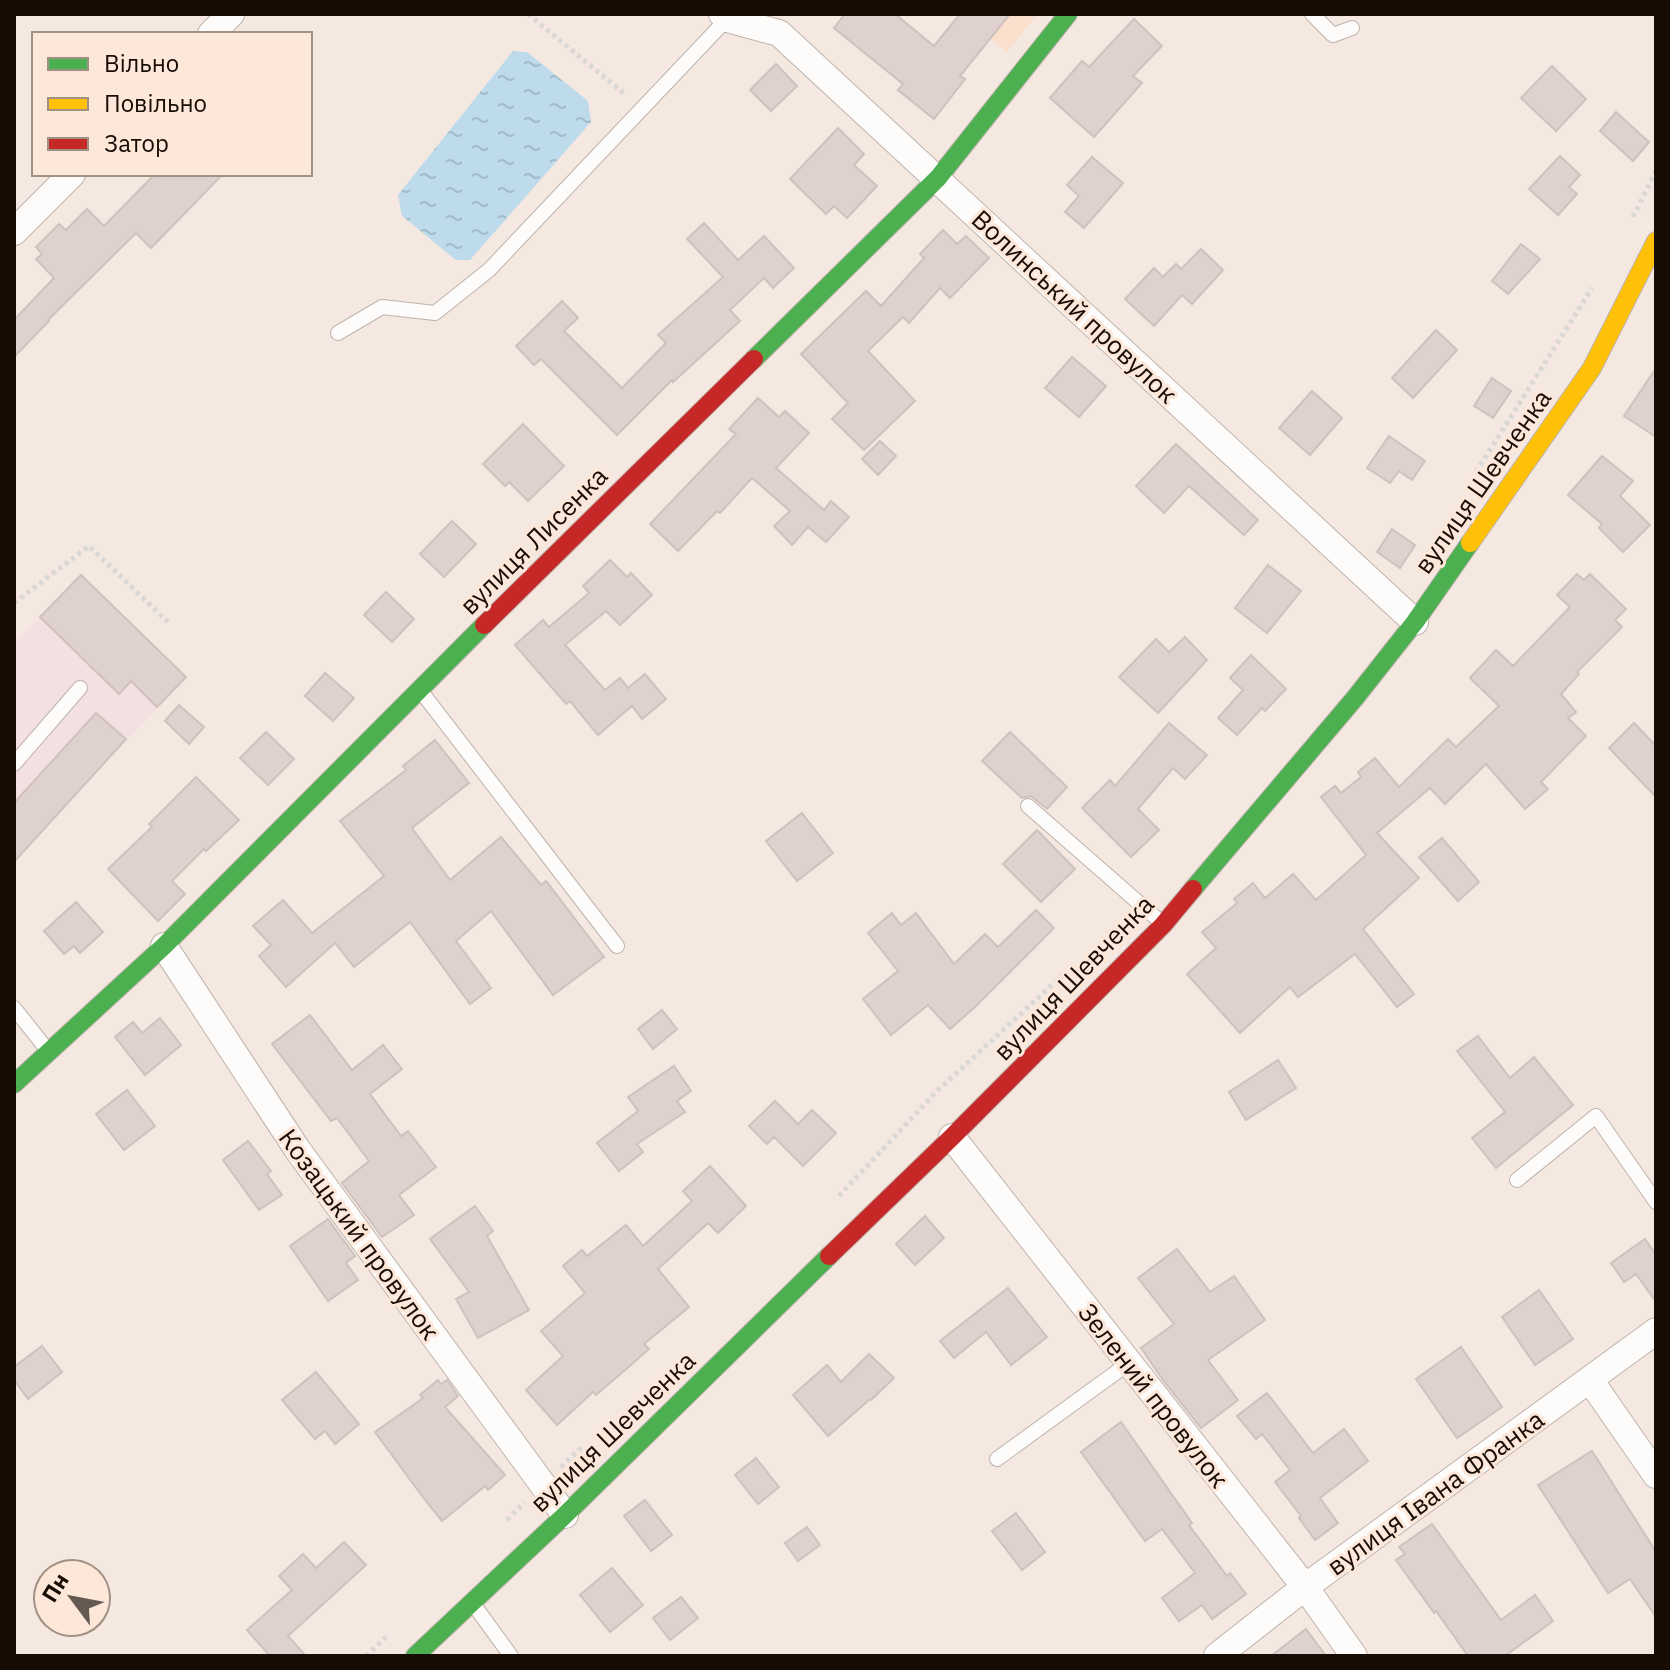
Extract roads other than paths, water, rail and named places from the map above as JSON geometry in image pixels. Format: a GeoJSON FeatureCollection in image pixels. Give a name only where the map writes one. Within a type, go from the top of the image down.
{"type":"FeatureCollection","features":[{"type":"Feature","properties":{"kind":"street"},"geometry":{"type":"LineString","coordinates":[[213,32],[231,14]]}},
{"type":"Feature","properties":{"kind":"street","name":"вулиця Лисенка"},"geometry":{"type":"LineString","coordinates":[[14,1084],[164,946],[938,178],[1068,14]]}},
{"type":"Feature","properties":{"kind":"street","name":"Волинський провулок"},"geometry":{"type":"LineString","coordinates":[[724,16],[779,33],[1415,622]]}},
{"type":"Feature","properties":{"kind":"street"},"geometry":{"type":"LineString","coordinates":[[14,232],[70,176]]}},
{"type":"Feature","properties":{"kind":"street","name":"вулиця Шевченка"},"geometry":{"type":"LineString","coordinates":[[415,1656],[565,1515],[952,1137],[1163,925],[1355,698],[1415,622],[1592,368],[1656,241]]}},
{"type":"Feature","properties":{"kind":"street","name":"Козацький провулок"},"geometry":{"type":"LineString","coordinates":[[164,946],[297,1149],[565,1515]]}},
{"type":"Feature","properties":{"kind":"street","name":"Зелений провулок"},"geometry":{"type":"LineString","coordinates":[[952,1137],[1305,1587],[1354,1656]]}},
{"type":"Feature","properties":{"kind":"street","name":"вулиця Івана Франка"},"geometry":{"type":"LineString","coordinates":[[1217,1656],[1305,1587],[1656,1331]]}},
{"type":"Feature","properties":{"kind":"street"},"geometry":{"type":"LineString","coordinates":[[1590,1380],[1656,1475]]}},
{"type":"Feature","properties":{"kind":"lane"},"geometry":{"type":"LineString","coordinates":[[1312,14],[1333,35],[1352,28]]}},
{"type":"Feature","properties":{"kind":"lane"},"geometry":{"type":"LineString","coordinates":[[338,333],[382,307],[435,313],[489,270],[724,16]]}},
{"type":"Feature","properties":{"kind":"lane"},"geometry":{"type":"LineString","coordinates":[[14,764],[80,688]]}},
{"type":"Feature","properties":{"kind":"lane"},"geometry":{"type":"LineString","coordinates":[[420,690],[617,946]]}},
{"type":"Feature","properties":{"kind":"lane"},"geometry":{"type":"LineString","coordinates":[[1028,806],[1163,925]]}},
{"type":"Feature","properties":{"kind":"lane"},"geometry":{"type":"LineString","coordinates":[[14,1008],[49,1052]]}},
{"type":"Feature","properties":{"kind":"lane"},"geometry":{"type":"LineString","coordinates":[[1517,1180],[1596,1116],[1656,1202]]}},
{"type":"Feature","properties":{"kind":"lane"},"geometry":{"type":"LineString","coordinates":[[997,1459],[1129,1363]]}},
{"type":"Feature","properties":{"kind":"lane"},"geometry":{"type":"LineString","coordinates":[[472,1601],[511,1656]]}},
{"type":"Feature","properties":{"kind":"water"},"geometry":{"type":"Polygon","coordinates":[[[513,51],[527,52],[588,101],[591,122],[470,260],[456,260],[402,216],[398,195],[513,51]]]}}]}
